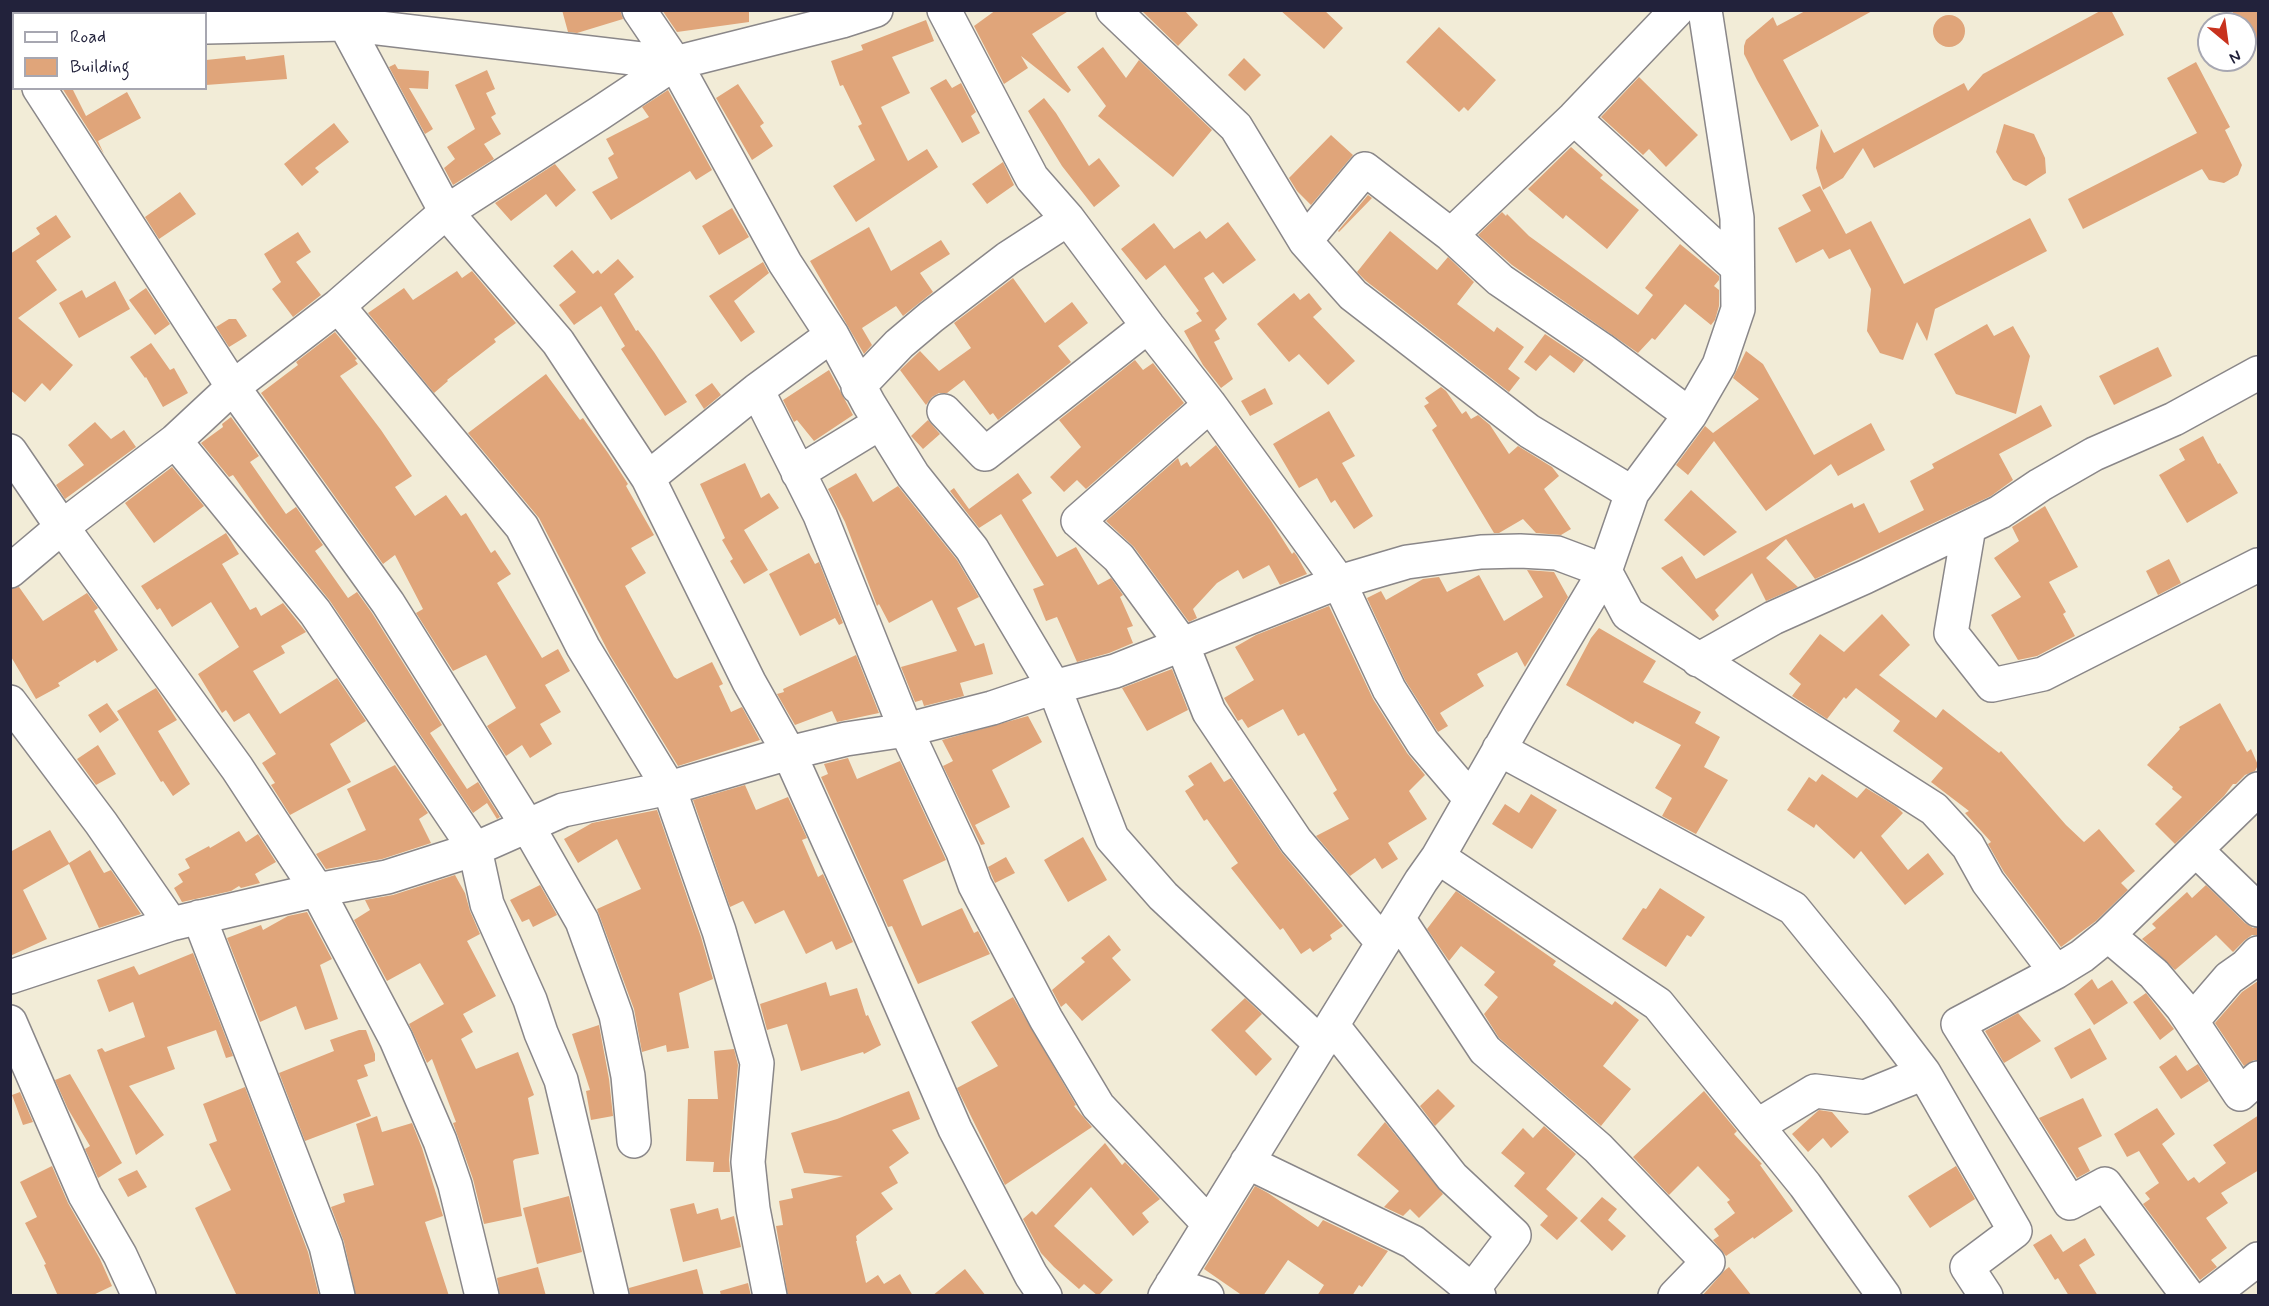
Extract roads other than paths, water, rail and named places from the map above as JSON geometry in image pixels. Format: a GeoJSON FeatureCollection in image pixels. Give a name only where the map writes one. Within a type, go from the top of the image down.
{"type":"FeatureCollection","features":[{"type":"Feature","properties":{"kind":"street"},"geometry":{"type":"LineString","coordinates":[[639,10],[675,63],[785,263],[832,335],[858,387],[880,423],[913,475],[972,549],[1054,687],[1112,838],[1163,896],[1326,1034],[1452,1177],[1514,1235],[1473,1294],[1413,1242],[1247,1162]]}},
{"type":"Feature","properties":{"kind":"street"},"geometry":{"type":"LineString","coordinates":[[10,571],[62,527],[175,441],[233,387],[338,306],[446,212],[675,63],[842,21],[876,10]]}},
{"type":"Feature","properties":{"kind":"street"},"geometry":{"type":"LineString","coordinates":[[944,10],[1032,178],[1068,219],[1210,405],[1339,582],[1389,689],[1423,743],[1470,798]]}},
{"type":"Feature","properties":{"kind":"street"},"geometry":{"type":"LineString","coordinates":[[1113,10],[1236,127],[1305,241],[1353,295],[1529,431],[1632,493]]}},
{"type":"Feature","properties":{"kind":"street"},"geometry":{"type":"LineString","coordinates":[[1451,235],[1574,118],[1677,10]]}},
{"type":"Feature","properties":{"kind":"street"},"geometry":{"type":"LineString","coordinates":[[1207,1296],[1169,1290],[1438,857],[1470,798],[1605,571],[1632,493],[1689,415],[1719,365],[1738,309],[1737,218],[1705,10]]}},
{"type":"Feature","properties":{"kind":"street"},"geometry":{"type":"LineString","coordinates":[[207,27],[339,17],[675,63]]}},
{"type":"Feature","properties":{"kind":"street"},"geometry":{"type":"LineString","coordinates":[[339,17],[446,212],[558,342],[648,478],[749,682],[789,753],[955,1130],[1030,1275],[1045,1296]]}},
{"type":"Feature","properties":{"kind":"street"},"geometry":{"type":"LineString","coordinates":[[40,90],[233,387],[388,603],[526,825],[582,921],[616,1015],[628,1076],[634,1141]]}},
{"type":"Feature","properties":{"kind":"street"},"geometry":{"type":"LineString","coordinates":[[1574,118],[1737,267]]}},
{"type":"Feature","properties":{"kind":"street"},"geometry":{"type":"LineString","coordinates":[[1305,241],[1365,169],[1451,235],[1500,280],[1601,349],[1689,415]]}},
{"type":"Feature","properties":{"kind":"street"},"geometry":{"type":"LineString","coordinates":[[858,387],[899,344],[931,317],[1008,258],[1068,219]]}},
{"type":"Feature","properties":{"kind":"street"},"geometry":{"type":"LineString","coordinates":[[338,306],[522,527],[583,647],[669,788],[719,931],[757,1064],[748,1162],[753,1209],[770,1296]]}},
{"type":"Feature","properties":{"kind":"street"},"geometry":{"type":"LineString","coordinates":[[944,411],[986,454],[1148,326]]}},
{"type":"Feature","properties":{"kind":"street"},"geometry":{"type":"LineString","coordinates":[[648,478],[757,390],[832,335]]}},
{"type":"Feature","properties":{"kind":"street"},"geometry":{"type":"LineString","coordinates":[[1698,660],[1773,618],[2000,512],[2094,454],[2174,419],[2259,373]]}},
{"type":"Feature","properties":{"kind":"street"},"geometry":{"type":"LineString","coordinates":[[757,390],[820,515],[906,730],[963,852],[975,885],[1046,1019],[1098,1106],[1209,1224]]}},
{"type":"Feature","properties":{"kind":"street"},"geometry":{"type":"LineString","coordinates":[[1210,405],[1078,521],[1119,558],[1182,644],[1209,712],[1289,831],[1390,931],[1485,1050],[1598,1148],[1708,1262],[1675,1296]]}},
{"type":"Feature","properties":{"kind":"street"},"geometry":{"type":"LineString","coordinates":[[798,473],[880,423]]}},
{"type":"Feature","properties":{"kind":"street"},"geometry":{"type":"LineString","coordinates":[[175,441],[315,612],[475,849],[487,904],[530,1000],[561,1080],[612,1296]]}},
{"type":"Feature","properties":{"kind":"street"},"geometry":{"type":"LineString","coordinates":[[10,452],[237,768],[317,890],[396,1039],[440,1142],[455,1185],[483,1296]]}},
{"type":"Feature","properties":{"kind":"street"},"geometry":{"type":"LineString","coordinates":[[1969,527],[1952,633],[1992,685],[2043,674],[2259,564]]}},
{"type":"Feature","properties":{"kind":"street"},"geometry":{"type":"LineString","coordinates":[[10,976],[185,920],[317,890],[387,877],[475,849],[563,810],[669,788],[846,739],[906,730],[992,708],[1115,670],[1339,582],[1407,562],[1481,552],[1520,551],[1557,553],[1605,571],[1628,614],[1934,809],[1968,846],[1988,882],[2056,972]]}},
{"type":"Feature","properties":{"kind":"street"},"geometry":{"type":"LineString","coordinates":[[10,702],[101,823],[185,920],[326,1246],[338,1296]]}},
{"type":"Feature","properties":{"kind":"street"},"geometry":{"type":"LineString","coordinates":[[1499,749],[1793,908],[1924,1073],[2015,1231],[1967,1267],[1986,1296]]}},
{"type":"Feature","properties":{"kind":"street"},"geometry":{"type":"LineString","coordinates":[[2188,1296],[2105,1184],[2070,1203],[1958,1024],[2082,956],[2108,935],[2259,789]]}},
{"type":"Feature","properties":{"kind":"street"},"geometry":{"type":"LineString","coordinates":[[2196,850],[2259,910]]}},
{"type":"Feature","properties":{"kind":"street"},"geometry":{"type":"LineString","coordinates":[[1438,857],[1658,1004],[1805,1185],[1884,1296]]}},
{"type":"Feature","properties":{"kind":"street"},"geometry":{"type":"LineString","coordinates":[[2108,935],[2154,974],[2192,1021],[2240,1094],[2259,1078]]}},
{"type":"Feature","properties":{"kind":"street"},"geometry":{"type":"LineString","coordinates":[[2192,1021],[2229,978],[2259,953]]}},
{"type":"Feature","properties":{"kind":"street"},"geometry":{"type":"LineString","coordinates":[[10,1022],[86,1195],[120,1255],[139,1296]]}},
{"type":"Feature","properties":{"kind":"street"},"geometry":{"type":"LineString","coordinates":[[1757,1126],[1815,1091],[1865,1098],[1924,1073]]}},
{"type":"Feature","properties":{"kind":"street"},"geometry":{"type":"LineString","coordinates":[[2210,1296],[2259,1259]]}}]}
